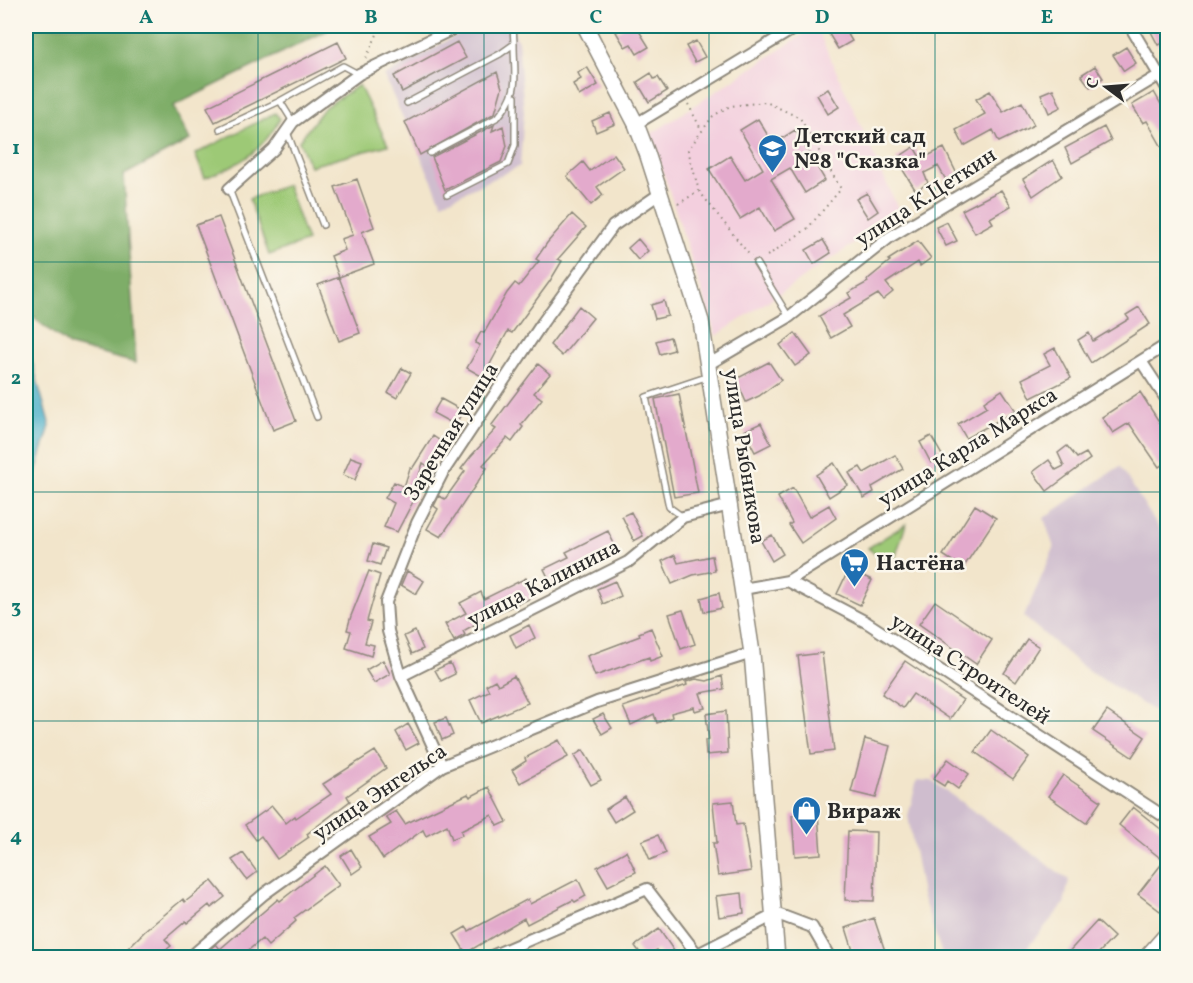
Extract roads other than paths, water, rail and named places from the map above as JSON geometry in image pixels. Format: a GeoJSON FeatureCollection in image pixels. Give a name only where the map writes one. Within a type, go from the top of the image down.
{"type":"FeatureCollection","features":[{"type":"Feature","properties":{"kind":"street"},"geometry":{"type":"LineString","coordinates":[[229,189],[274,149],[290,126],[359,74],[459,26]]}},
{"type":"Feature","properties":{"kind":"street","name":"улица Рыбникова"},"geometry":{"type":"LineString","coordinates":[[585,26],[636,124],[668,211],[701,321],[752,653],[777,957]]}},
{"type":"Feature","properties":{"kind":"street"},"geometry":{"type":"LineString","coordinates":[[636,124],[798,26]]}},
{"type":"Feature","properties":{"kind":"street"},"geometry":{"type":"LineString","coordinates":[[1130,26],[1163,73],[1167,90]]}},
{"type":"Feature","properties":{"kind":"street","name":"улица К.Цеткин"},"geometry":{"type":"LineString","coordinates":[[710,370],[789,316],[890,237],[1163,73]]}},
{"type":"Feature","properties":{"kind":"street","name":"Заречная улица"},"geometry":{"type":"LineString","coordinates":[[442,766],[401,676],[388,631],[386,602],[417,523],[443,472],[543,322],[613,226],[661,193]]}},
{"type":"Feature","properties":{"kind":"street","name":"улица Карла Маркса"},"geometry":{"type":"LineString","coordinates":[[788,581],[1167,344]]}},
{"type":"Feature","properties":{"kind":"street"},"geometry":{"type":"LineString","coordinates":[[1141,361],[1167,402]]}},
{"type":"Feature","properties":{"kind":"street","name":"улица Калинина"},"geometry":{"type":"LineString","coordinates":[[401,676],[628,562],[683,517],[730,506]]}},
{"type":"Feature","properties":{"kind":"street"},"geometry":{"type":"LineString","coordinates":[[743,589],[788,581]]}},
{"type":"Feature","properties":{"kind":"street","name":"улица Строителей"},"geometry":{"type":"LineString","coordinates":[[788,581],[866,622],[1167,819]]}},
{"type":"Feature","properties":{"kind":"street","name":"улица Энгельса"},"geometry":{"type":"LineString","coordinates":[[189,957],[264,894],[442,766],[597,702],[752,653]]}},
{"type":"Feature","properties":{"kind":"street"},"geometry":{"type":"LineString","coordinates":[[487,957],[647,889],[694,956],[774,915],[780,915],[812,927],[830,957]]}},
{"type":"Feature","properties":{"kind":"street"},"geometry":{"type":"LineString","coordinates":[[1146,957],[1167,933]]}},
{"type":"Feature","properties":{"kind":"lane"},"geometry":{"type":"LineString","coordinates":[[447,195],[508,164],[515,145],[513,26]]}},
{"type":"Feature","properties":{"kind":"lane"},"geometry":{"type":"LineString","coordinates":[[408,103],[500,54],[514,44]]}},
{"type":"Feature","properties":{"kind":"lane"},"geometry":{"type":"LineString","coordinates":[[220,129],[280,101],[343,66],[359,74]]}},
{"type":"Feature","properties":{"kind":"lane"},"geometry":{"type":"LineString","coordinates":[[430,153],[498,117],[515,96]]}},
{"type":"Feature","properties":{"kind":"lane"},"geometry":{"type":"LineString","coordinates":[[280,101],[323,225]]}},
{"type":"Feature","properties":{"kind":"lane"},"geometry":{"type":"LineString","coordinates":[[229,189],[318,417]]}},
{"type":"Feature","properties":{"kind":"lane"},"geometry":{"type":"LineString","coordinates":[[756,263],[789,316]]}},
{"type":"Feature","properties":{"kind":"lane"},"geometry":{"type":"LineString","coordinates":[[683,517],[669,507],[646,397],[710,370]]}},
{"type":"Feature","properties":{"kind":"water"},"geometry":{"type":"Polygon","coordinates":[[[26,341],[50,426],[26,503],[26,341]]]}},
{"type":"Feature","properties":{"kind":"place","name":"Детский сад №8 \"Сказка\""},"geometry":{"type":"Point","coordinates":[773,174]}},
{"type":"Feature","properties":{"kind":"place","name":"Настёна"},"geometry":{"type":"Point","coordinates":[855,588]}},
{"type":"Feature","properties":{"kind":"place","name":"Вираж"},"geometry":{"type":"Point","coordinates":[806,836]}}]}
